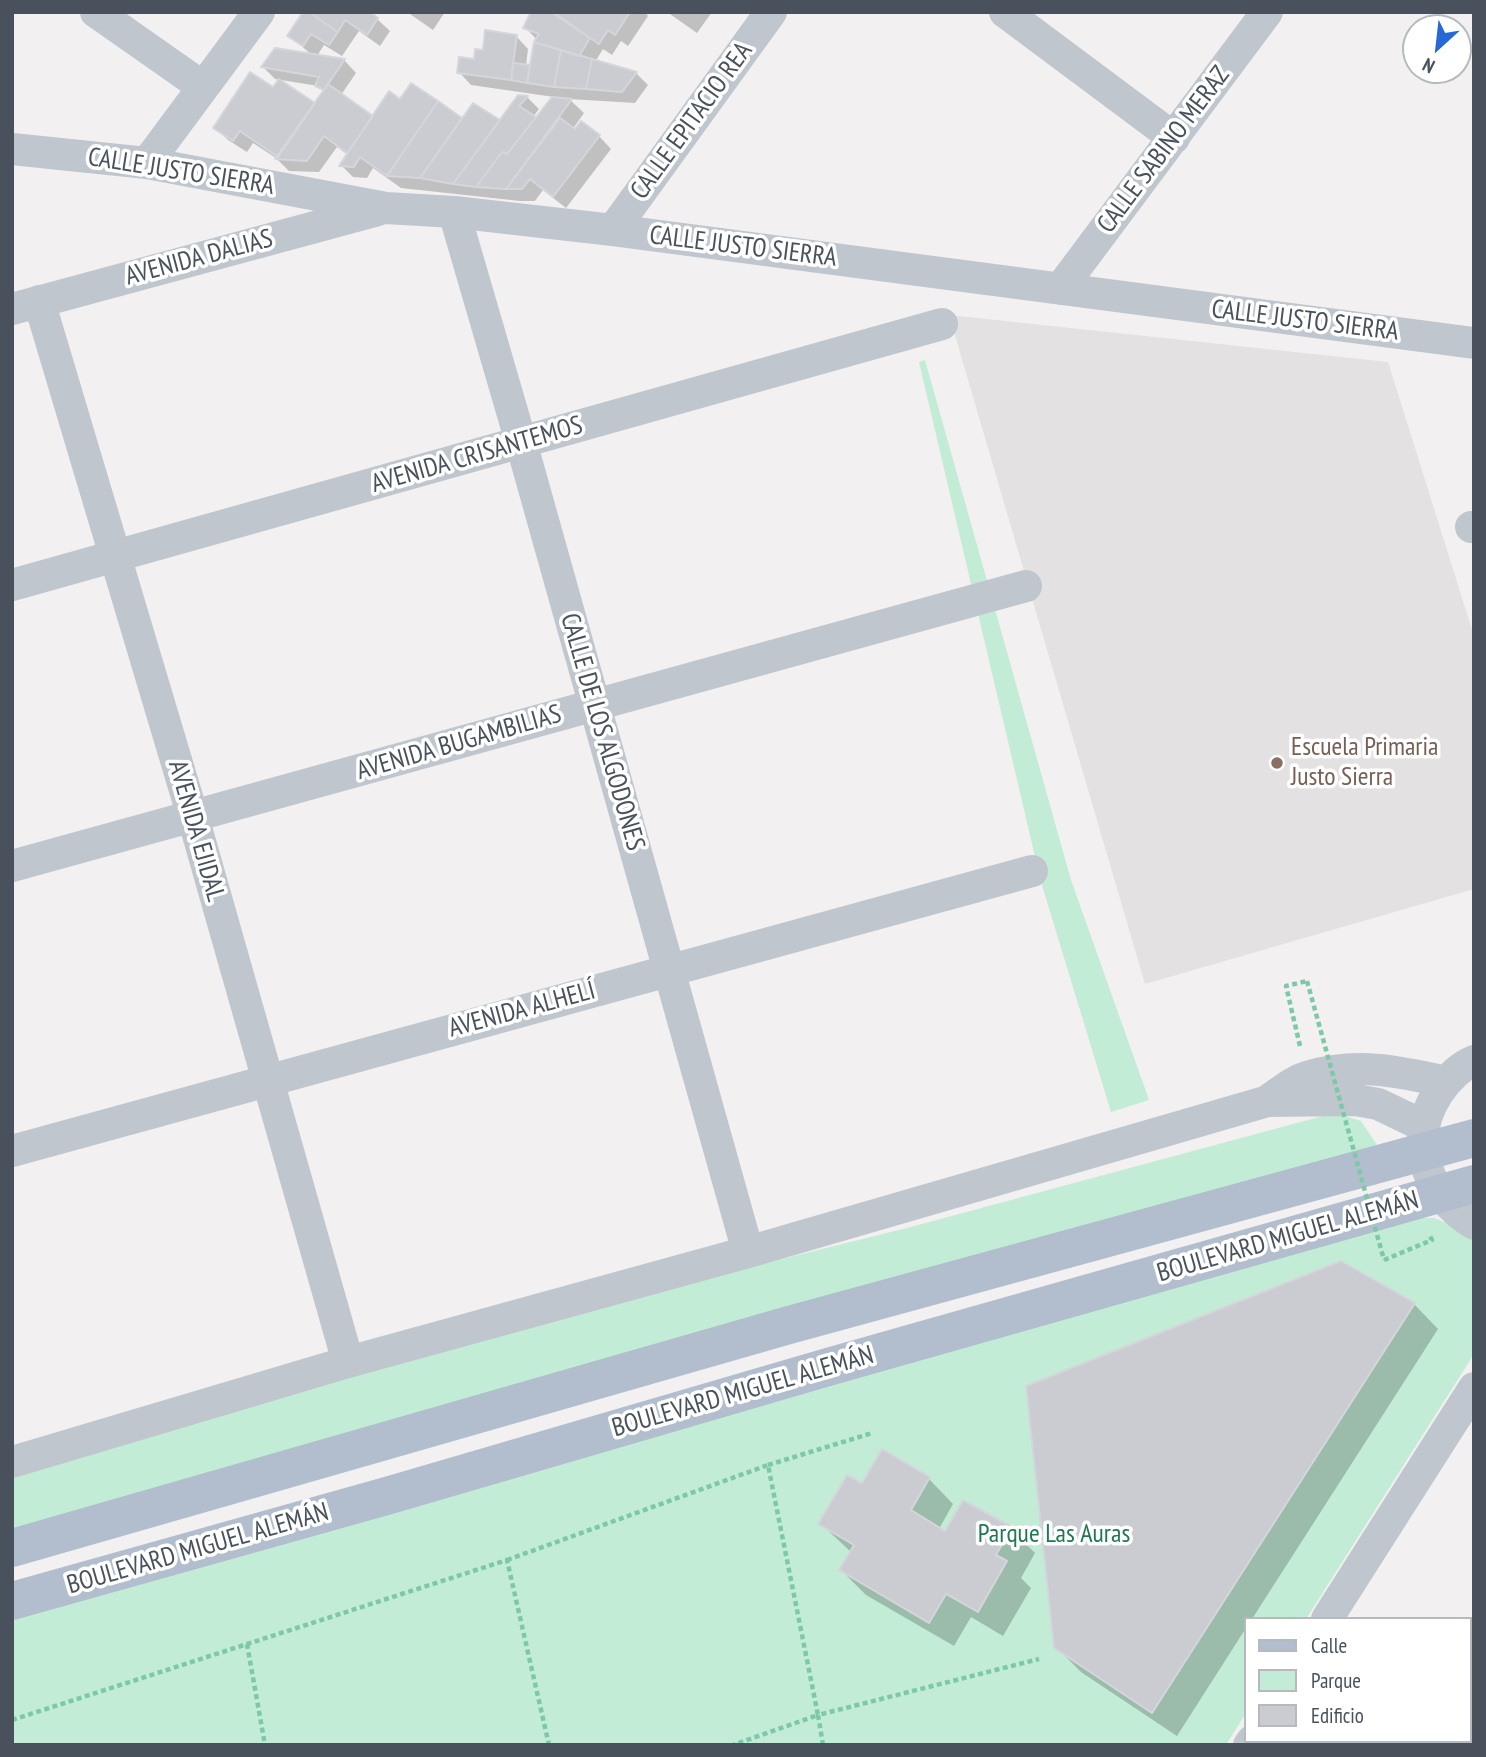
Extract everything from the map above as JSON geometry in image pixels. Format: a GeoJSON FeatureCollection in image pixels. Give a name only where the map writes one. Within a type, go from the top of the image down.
{"type":"FeatureCollection","features":[{"type":"Feature","properties":{"kind":"main road","name":"BOULEVARD MIGUEL ALEMÁN"},"geometry":{"type":"LineString","coordinates":[[12,1548],[1423,1139],[1474,1138]]}},
{"type":"Feature","properties":{"kind":"main road","name":"BOULEVARD MIGUEL ALEMÁN"},"geometry":{"type":"LineString","coordinates":[[12,1601],[1456,1189]]}},
{"type":"Feature","properties":{"kind":"street"},"geometry":{"type":"LineString","coordinates":[[96,12],[203,87]]}},
{"type":"Feature","properties":{"kind":"street"},"geometry":{"type":"LineString","coordinates":[[147,163],[259,12]]}},
{"type":"Feature","properties":{"kind":"street","name":"CALLE EPITACIO REA"},"geometry":{"type":"LineString","coordinates":[[613,230],[772,12]]}},
{"type":"Feature","properties":{"kind":"street"},"geometry":{"type":"LineString","coordinates":[[1004,12],[1174,138]]}},
{"type":"Feature","properties":{"kind":"street","name":"CALLE SABINO MERAZ"},"geometry":{"type":"LineString","coordinates":[[1060,289],[1268,12]]}},
{"type":"Feature","properties":{"kind":"street","name":"CALLE JUSTO SIERRA"},"geometry":{"type":"LineString","coordinates":[[12,149],[147,163],[386,208],[454,212],[613,230],[1474,343]]}},
{"type":"Feature","properties":{"kind":"street","name":"AVENIDA DALIAS"},"geometry":{"type":"LineString","coordinates":[[25,305],[386,208]]}},
{"type":"Feature","properties":{"kind":"street","name":"CALLE DE LOS ALGODONES"},"geometry":{"type":"LineString","coordinates":[[454,212],[748,1252]]}},
{"type":"Feature","properties":{"kind":"street","name":"AVENIDA EJIDAL"},"geometry":{"type":"LineString","coordinates":[[25,305],[115,556],[348,1362]]}},
{"type":"Feature","properties":{"kind":"street","name":"AVENIDA CRISANTEMOS"},"geometry":{"type":"LineString","coordinates":[[12,585],[942,324]]}},
{"type":"Feature","properties":{"kind":"street","name":"AVENIDA BUGAMBILIAS"},"geometry":{"type":"LineString","coordinates":[[12,866],[1026,586]]}},
{"type":"Feature","properties":{"kind":"street","name":"AVENIDA ALHELÍ"},"geometry":{"type":"LineString","coordinates":[[12,1151],[1032,871]]}},
{"type":"Feature","properties":{"kind":"street"},"geometry":{"type":"LineString","coordinates":[[1474,1061],[1446,1082],[1432,1103],[1423,1139],[1430,1178],[1456,1189],[1457,1213],[1474,1224]]}},
{"type":"Feature","properties":{"kind":"street"},"geometry":{"type":"LineString","coordinates":[[1268,1101],[1306,1077],[1358,1069],[1394,1070],[1446,1082]]}},
{"type":"Feature","properties":{"kind":"street"},"geometry":{"type":"LineString","coordinates":[[12,1462],[348,1362],[748,1252],[1268,1101],[1325,1099],[1378,1104],[1423,1139]]}},
{"type":"Feature","properties":{"kind":"street"},"geometry":{"type":"LineString","coordinates":[[1328,1617],[1474,1388]]}},
{"type":"Feature","properties":{"kind":"path"},"geometry":{"type":"LineString","coordinates":[[1306,1077],[1286,986],[1307,981],[1384,1260],[1432,1240]]}},
{"type":"Feature","properties":{"kind":"path"},"geometry":{"type":"LineString","coordinates":[[12,1720],[507,1560],[768,1465],[872,1433]]}},
{"type":"Feature","properties":{"kind":"path"},"geometry":{"type":"LineString","coordinates":[[768,1465],[823,1745]]}},
{"type":"Feature","properties":{"kind":"path"},"geometry":{"type":"LineString","coordinates":[[507,1560],[549,1745]]}},
{"type":"Feature","properties":{"kind":"path"},"geometry":{"type":"LineString","coordinates":[[247,1644],[265,1745]]}},
{"type":"Feature","properties":{"kind":"path"},"geometry":{"type":"LineString","coordinates":[[733,1745],[818,1715],[1039,1659]]}},
{"type":"Feature","properties":{"kind":"shaded area","name":"Escuela Primaria Justo Sierra"},"geometry":{"type":"Polygon","coordinates":[[[949,315],[1388,362],[1474,636],[1474,889],[1145,984],[949,315]]]}},
{"type":"Feature","properties":{"kind":"green space"},"geometry":{"type":"Polygon","coordinates":[[[925,360],[1071,880],[1149,1100],[1111,1112],[1041,882],[919,362],[925,360]]]}},
{"type":"Feature","properties":{"kind":"green space"},"geometry":{"type":"Polygon","coordinates":[[[1334,1113],[1361,1121],[1377,1145],[12,1542],[12,1469],[620,1299],[907,1228],[1334,1113]]]}},
{"type":"Feature","properties":{"kind":"green space","name":"Parque Las Auras"},"geometry":{"type":"Polygon","coordinates":[[[1395,1217],[1434,1218],[1474,1234],[1474,1354],[1307,1617],[1244,1617],[1244,1716],[1226,1745],[12,1745],[12,1618],[1395,1217]]]}},
{"type":"Feature","properties":{"kind":"building"},"geometry":{"type":"Polygon","coordinates":[[[303,12],[309,12],[338,32],[329,45],[311,34],[303,46],[287,36],[303,12]]]}},
{"type":"Feature","properties":{"kind":"building"},"geometry":{"type":"Polygon","coordinates":[[[309,12],[370,12],[378,18],[367,35],[345,20],[338,32],[309,12]]]}},
{"type":"Feature","properties":{"kind":"building"},"geometry":{"type":"Polygon","coordinates":[[[531,12],[551,12],[590,38],[579,56],[534,42],[539,34],[523,28],[531,12]]]}},
{"type":"Feature","properties":{"kind":"building"},"geometry":{"type":"Polygon","coordinates":[[[553,12],[630,12],[615,35],[608,30],[599,44],[553,12]]]}},
{"type":"Feature","properties":{"kind":"building"},"geometry":{"type":"Polygon","coordinates":[[[485,30],[517,35],[511,80],[457,73],[459,57],[474,59],[475,49],[483,50],[485,30]]]}},
{"type":"Feature","properties":{"kind":"building"},"geometry":{"type":"Polygon","coordinates":[[[534,42],[561,50],[554,87],[527,83],[534,42]]]}},
{"type":"Feature","properties":{"kind":"building"},"geometry":{"type":"Polygon","coordinates":[[[275,48],[345,59],[324,90],[315,86],[319,77],[261,67],[275,48]]]}},
{"type":"Feature","properties":{"kind":"building"},"geometry":{"type":"Polygon","coordinates":[[[561,50],[592,59],[586,89],[554,87],[561,50]]]}},
{"type":"Feature","properties":{"kind":"building"},"geometry":{"type":"Polygon","coordinates":[[[592,59],[637,72],[622,92],[586,89],[592,59]]]}},
{"type":"Feature","properties":{"kind":"building"},"geometry":{"type":"Polygon","coordinates":[[[513,63],[530,65],[527,83],[511,80],[513,63]]]}},
{"type":"Feature","properties":{"kind":"building"},"geometry":{"type":"Polygon","coordinates":[[[250,72],[273,87],[279,79],[315,103],[278,157],[240,131],[233,141],[213,128],[250,72]]]}},
{"type":"Feature","properties":{"kind":"building"},"geometry":{"type":"Polygon","coordinates":[[[411,83],[438,101],[387,176],[360,157],[354,167],[339,166],[389,91],[400,99],[411,83]]]}},
{"type":"Feature","properties":{"kind":"building"},"geometry":{"type":"Polygon","coordinates":[[[328,84],[373,116],[347,153],[324,136],[307,161],[275,159],[328,84]]]}},
{"type":"Feature","properties":{"kind":"building"},"geometry":{"type":"Polygon","coordinates":[[[518,95],[528,96],[519,106],[536,117],[507,154],[502,152],[476,187],[453,184],[518,95]]]}},
{"type":"Feature","properties":{"kind":"building"},"geometry":{"type":"Polygon","coordinates":[[[552,97],[572,99],[506,189],[476,187],[502,152],[507,154],[552,97]]]}},
{"type":"Feature","properties":{"kind":"building"},"geometry":{"type":"Polygon","coordinates":[[[438,101],[462,118],[420,178],[387,176],[438,101]]]}},
{"type":"Feature","properties":{"kind":"building"},"geometry":{"type":"Polygon","coordinates":[[[473,103],[500,120],[453,184],[420,178],[473,103]]]}},
{"type":"Feature","properties":{"kind":"building"},"geometry":{"type":"Polygon","coordinates":[[[560,118],[575,129],[581,121],[600,135],[553,197],[530,179],[522,189],[506,189],[560,118]]]}},
{"type":"Feature","properties":{"kind":"building"},"geometry":{"type":"Polygon","coordinates":[[[1341,1261],[1415,1303],[1152,1713],[1054,1648],[1026,1386],[1341,1261]]]}},
{"type":"Feature","properties":{"kind":"building"},"geometry":{"type":"Polygon","coordinates":[[[882,1449],[930,1477],[911,1510],[945,1531],[963,1500],[1012,1527],[996,1555],[1007,1561],[978,1612],[946,1594],[929,1623],[839,1570],[854,1545],[818,1524],[847,1475],[862,1483],[882,1449]]]}},
{"type":"Feature","properties":{"kind":"building"},"geometry":{"type":"Polygon","coordinates":[[[1472,1684],[1474,1745],[1380,1745],[1472,1743],[1472,1684]]]}},
{"type":"Feature","properties":{"kind":"place","name":"Escuela Primaria Justo Sierra"},"geometry":{"type":"Point","coordinates":[1277,763]}}]}
